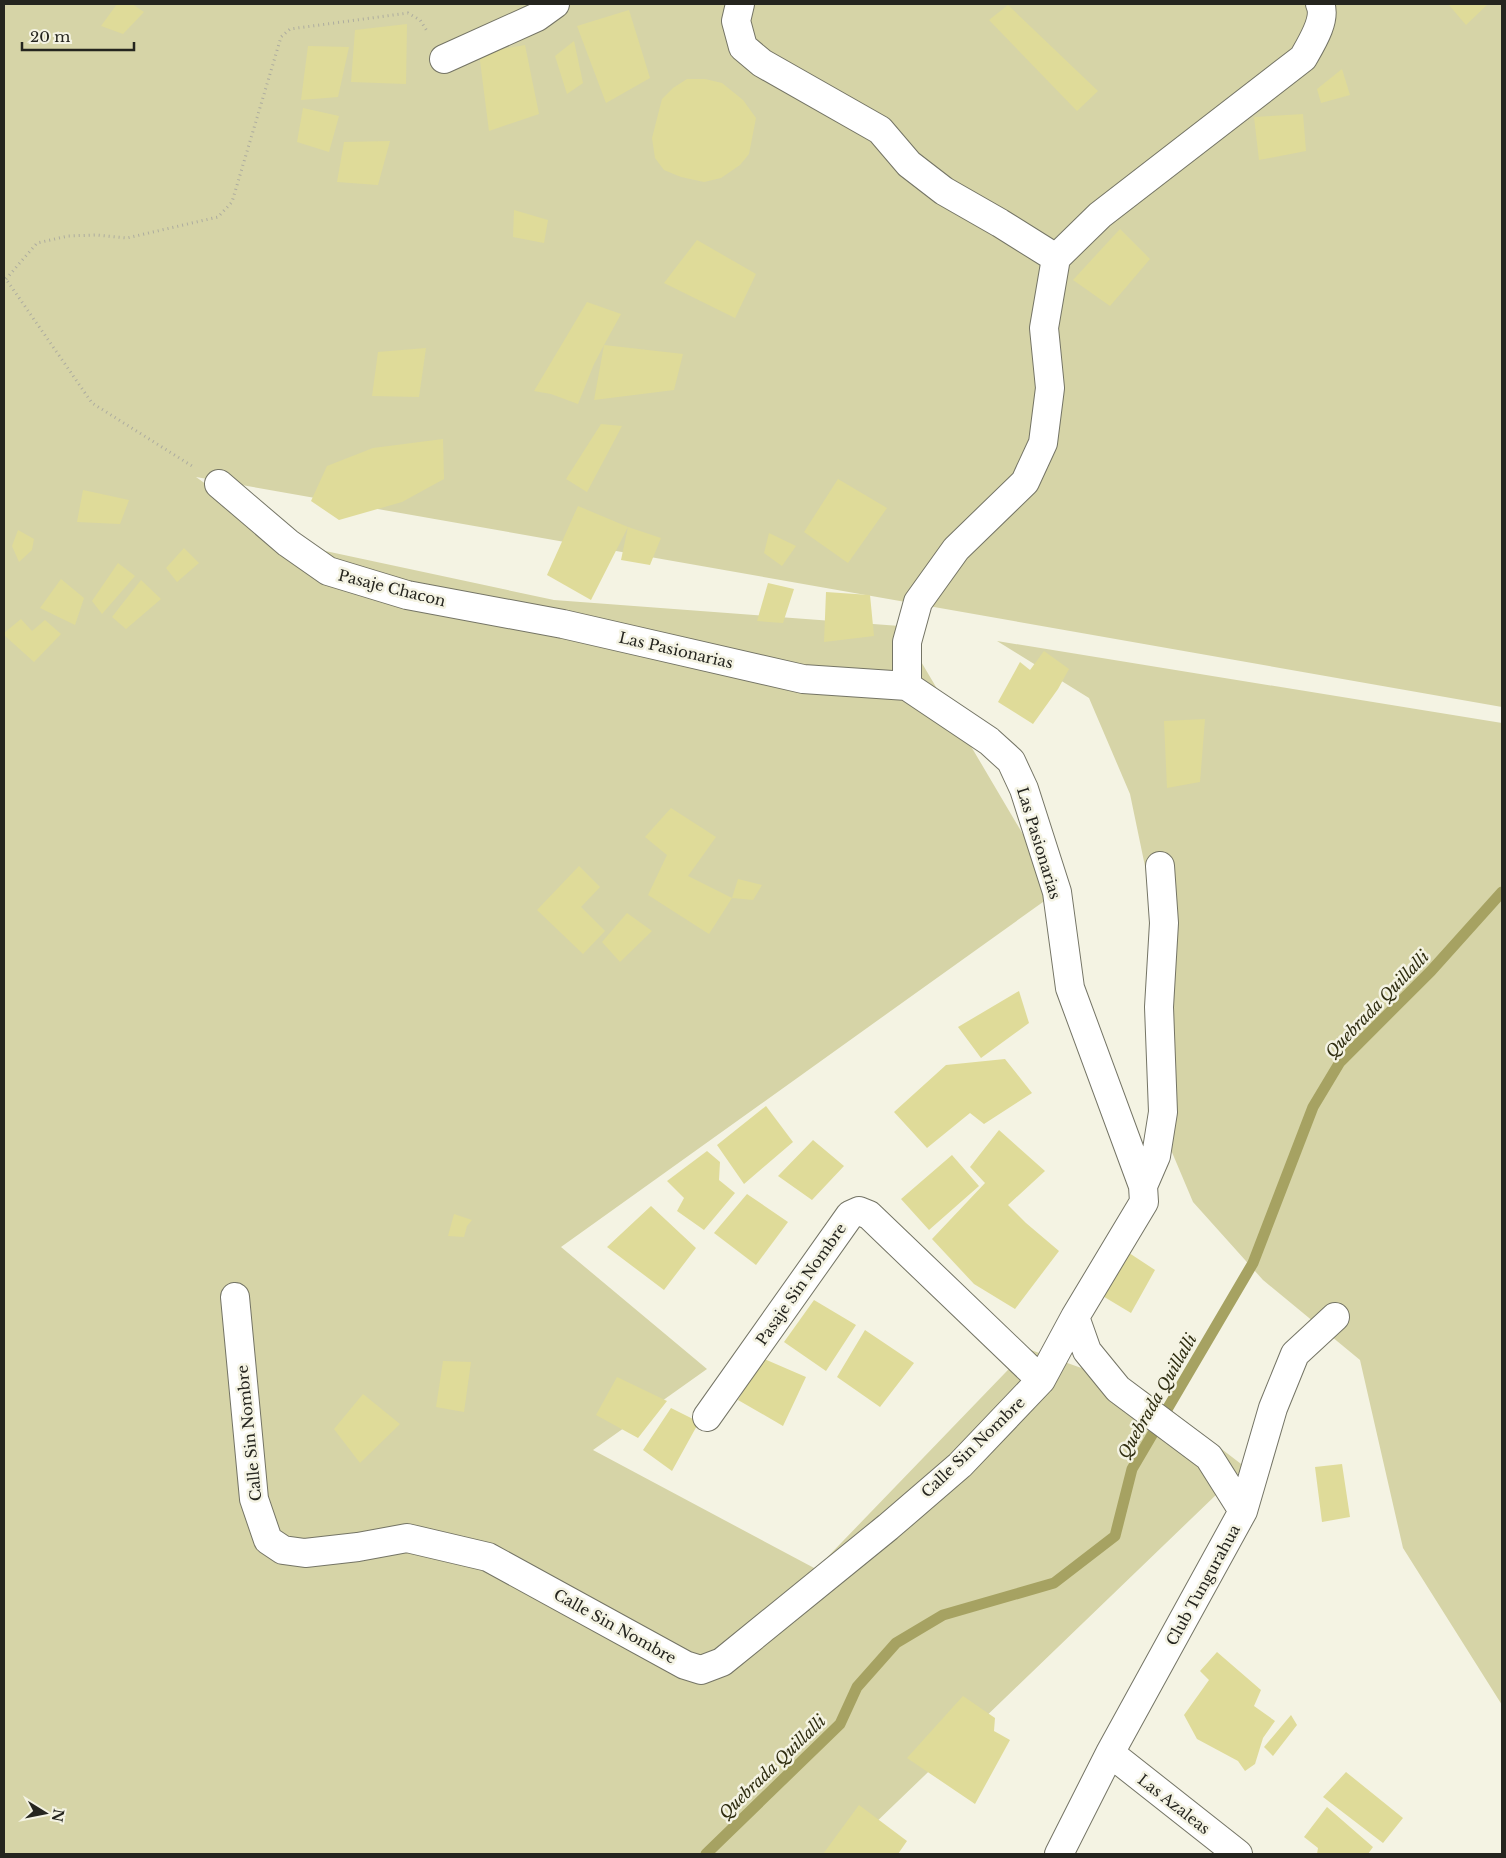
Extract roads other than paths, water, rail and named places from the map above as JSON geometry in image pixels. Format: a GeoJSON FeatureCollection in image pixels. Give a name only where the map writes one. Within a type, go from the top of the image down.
{"type":"FeatureCollection","features":[{"type":"Feature","properties":{"kind":"street"},"geometry":{"type":"LineString","coordinates":[[444,59],[537,17],[555,4]]}},
{"type":"Feature","properties":{"kind":"street"},"geometry":{"type":"LineString","coordinates":[[740,4],[736,21],[743,47],[756,58],[880,130],[909,164],[944,191],[1056,258]]}},
{"type":"Feature","properties":{"kind":"street"},"geometry":{"type":"LineString","coordinates":[[907,686],[907,642],[918,602],[956,549],[1025,482],[1043,443],[1050,388],[1044,328],[1056,258],[1100,215],[1303,58],[1318,32],[1322,8],[1320,4]]}},
{"type":"Feature","properties":{"kind":"street","name":"Pasaje Chacon"},"geometry":{"type":"LineString","coordinates":[[219,484],[288,542],[328,571],[407,595],[563,624]]}},
{"type":"Feature","properties":{"kind":"street","name":"Las Pasionarias"},"geometry":{"type":"LineString","coordinates":[[563,624],[803,679],[907,686],[989,741],[1011,762],[1024,788],[1057,892],[1070,988],[1144,1186]]}},
{"type":"Feature","properties":{"kind":"street"},"geometry":{"type":"LineString","coordinates":[[1160,866],[1164,923],[1159,1006],[1163,1112],[1156,1156],[1144,1186],[1144,1202],[1075,1317],[1087,1351],[1118,1389],[1209,1457],[1244,1511]]}},
{"type":"Feature","properties":{"kind":"street","name":"Pasaje Sin Nombre"},"geometry":{"type":"LineString","coordinates":[[707,1417],[850,1215],[859,1211],[868,1215],[1041,1380]]}},
{"type":"Feature","properties":{"kind":"street","name":"Calle Sin Nombre"},"geometry":{"type":"LineString","coordinates":[[235,1297],[254,1499],[268,1540],[284,1550],[305,1553],[358,1547],[407,1538],[488,1557],[685,1665],[701,1670],[722,1662],[888,1527],[960,1465],[1041,1380],[1075,1317]]}},
{"type":"Feature","properties":{"kind":"street","name":"Club Tungurahua"},"geometry":{"type":"LineString","coordinates":[[1059,1854],[1110,1753],[1244,1511],[1272,1408],[1295,1354],[1335,1317]]}},
{"type":"Feature","properties":{"kind":"street","name":"Las Azaleas"},"geometry":{"type":"LineString","coordinates":[[1110,1753],[1238,1854]]}},
{"type":"Feature","properties":{"kind":"waterway","name":"Quebrada Quillalli"},"geometry":{"type":"LineString","coordinates":[[706,1854],[840,1724],[857,1687],[896,1643],[943,1615],[1054,1583],[1115,1536],[1132,1469],[1253,1263],[1313,1107],[1340,1062],[1431,971],[1502,892]]}}]}
